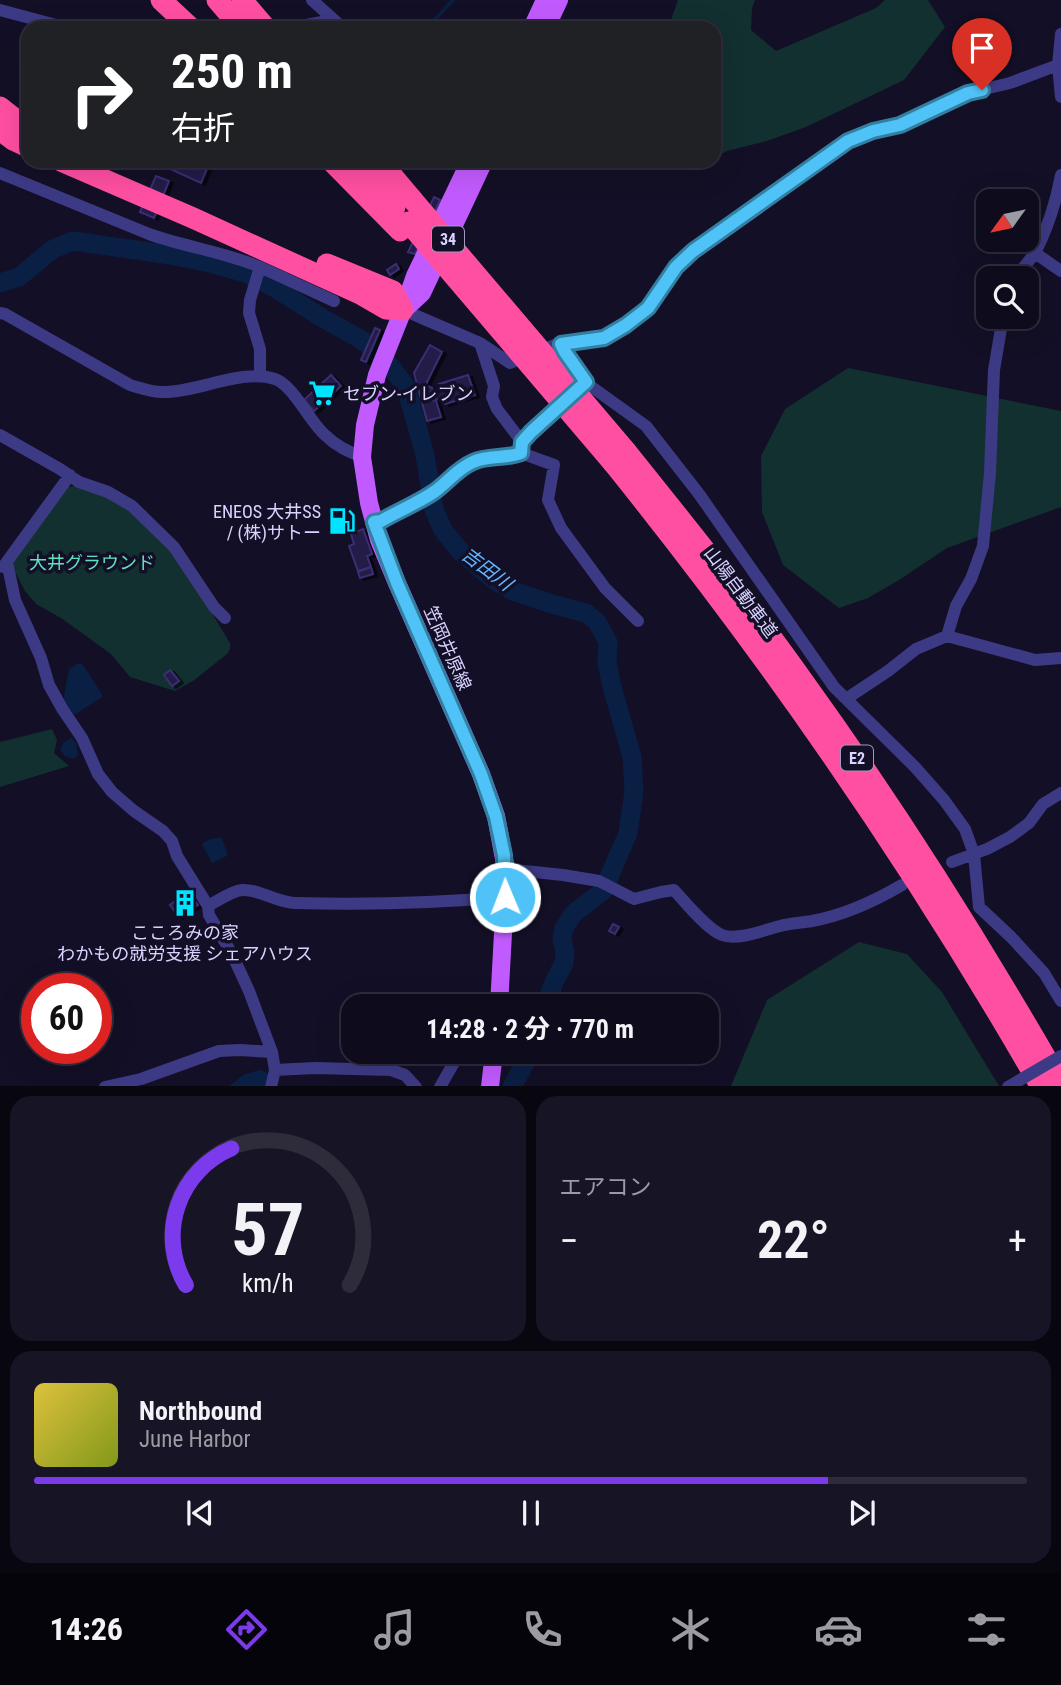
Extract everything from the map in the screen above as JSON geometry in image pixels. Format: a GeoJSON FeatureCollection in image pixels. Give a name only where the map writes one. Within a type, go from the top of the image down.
{"type":"FeatureCollection","features":[{"type":"Feature","properties":{"kind":"highway"},"geometry":{"type":"LineString","coordinates":[[161,0],[184,21]]}},
{"type":"Feature","properties":{"kind":"highway"},"geometry":{"type":"LineString","coordinates":[[217,0],[235,21]]}},
{"type":"Feature","properties":{"kind":"highway"},"geometry":{"type":"LineString","coordinates":[[242,0],[260,21]]}},
{"type":"Feature","properties":{"kind":"highway"},"geometry":{"type":"LineString","coordinates":[[0,107],[21,124]]}},
{"type":"Feature","properties":{"kind":"highway"},"geometry":{"type":"LineString","coordinates":[[0,130],[21,144]]}},
{"type":"Feature","properties":{"kind":"highway"},"geometry":{"type":"LineString","coordinates":[[77,168],[277,256],[360,294],[386,309],[403,310]]}},
{"type":"Feature","properties":{"kind":"highway"},"geometry":{"type":"LineString","coordinates":[[105,168],[155,192],[393,291],[403,310]]}},
{"type":"Feature","properties":{"kind":"highway"},"geometry":{"type":"LineString","coordinates":[[339,168],[404,227]]}},
{"type":"Feature","properties":{"kind":"highway"},"geometry":{"type":"LineString","coordinates":[[360,168],[404,227]]}},
{"type":"Feature","properties":{"kind":"highway","name":"山陽自動車道"},"geometry":{"type":"LineString","coordinates":[[386,168],[619,457],[666,530],[784,687],[905,862],[1040,1086]]}},
{"type":"Feature","properties":{"kind":"highway","name":"山陽自動車道"},"geometry":{"type":"LineString","coordinates":[[404,227],[537,372],[694,535],[812,693],[921,853],[1011,996],[1061,1084]]}},
{"type":"Feature","properties":{"kind":"main road"},"geometry":{"type":"LineString","coordinates":[[535,21],[545,0]]}},
{"type":"Feature","properties":{"kind":"main road"},"geometry":{"type":"LineString","coordinates":[[549,21],[559,0]]}},
{"type":"Feature","properties":{"kind":"main road","name":"笠岡井原線"},"geometry":{"type":"LineString","coordinates":[[467,168],[415,276],[377,375],[365,425],[362,457],[365,485],[374,522],[397,583],[481,774],[496,817],[506,869],[500,994]]}},
{"type":"Feature","properties":{"kind":"main road","name":"笠岡井原線"},"geometry":{"type":"LineString","coordinates":[[403,310],[422,293],[481,168]]}},
{"type":"Feature","properties":{"kind":"main road"},"geometry":{"type":"LineString","coordinates":[[490,1086],[493,1064]]}},
{"type":"Feature","properties":{"kind":"street"},"geometry":{"type":"LineString","coordinates":[[312,0],[335,21]]}},
{"type":"Feature","properties":{"kind":"street"},"geometry":{"type":"LineString","coordinates":[[0,10],[41,21]]}},
{"type":"Feature","properties":{"kind":"street"},"geometry":{"type":"LineString","coordinates":[[1061,34],[1058,65],[1061,97]]}},
{"type":"Feature","properties":{"kind":"street"},"geometry":{"type":"LineString","coordinates":[[403,310],[480,342],[510,363],[561,344],[604,338],[648,308],[676,267],[693,251],[848,141],[873,131],[900,125],[968,93],[1010,83],[1058,65]]}},
{"type":"Feature","properties":{"kind":"street"},"geometry":{"type":"LineString","coordinates":[[0,173],[149,234],[244,260],[334,301]]}},
{"type":"Feature","properties":{"kind":"street"},"geometry":{"type":"LineString","coordinates":[[1025,266],[1035,253],[1057,199],[1061,175]]}},
{"type":"Feature","properties":{"kind":"street"},"geometry":{"type":"LineString","coordinates":[[1035,253],[1061,271]]}},
{"type":"Feature","properties":{"kind":"street"},"geometry":{"type":"LineString","coordinates":[[259,268],[249,313],[260,349],[260,376]]}},
{"type":"Feature","properties":{"kind":"street"},"geometry":{"type":"LineString","coordinates":[[0,313],[131,385],[149,391],[177,391],[245,377],[260,376],[277,380],[294,395],[306,413],[337,446],[362,457]]}},
{"type":"Feature","properties":{"kind":"street"},"geometry":{"type":"LineString","coordinates":[[947,636],[956,607],[971,579],[983,546],[990,473],[994,370],[1001,329]]}},
{"type":"Feature","properties":{"kind":"street"},"geometry":{"type":"LineString","coordinates":[[480,342],[494,386],[492,397],[497,409],[522,448],[554,465],[548,500],[561,528],[605,587],[638,621]]}},
{"type":"Feature","properties":{"kind":"street"},"geometry":{"type":"LineString","coordinates":[[561,344],[586,382],[646,426],[706,504],[834,687],[915,766],[944,800],[965,829],[974,854],[979,908],[1011,937],[1044,973],[1061,1001]]}},
{"type":"Feature","properties":{"kind":"street"},"geometry":{"type":"LineString","coordinates":[[374,522],[381,521],[430,494],[471,463],[481,459],[505,457],[522,448],[531,432],[586,382]]}},
{"type":"Feature","properties":{"kind":"street"},"geometry":{"type":"LineString","coordinates":[[0,435],[79,481],[108,492],[132,506],[174,547],[214,607],[225,618]]}},
{"type":"Feature","properties":{"kind":"street"},"geometry":{"type":"LineString","coordinates":[[70,475],[4,566],[15,600],[50,685],[82,738],[98,774],[112,792],[172,841],[177,856],[208,906],[209,915],[232,954],[249,991],[272,1052],[275,1070],[271,1086]]}},
{"type":"Feature","properties":{"kind":"street"},"geometry":{"type":"LineString","coordinates":[[846,699],[916,649],[947,636],[1035,660],[1061,658]]}},
{"type":"Feature","properties":{"kind":"street"},"geometry":{"type":"LineString","coordinates":[[952,862],[987,849],[1019,830],[1029,823],[1043,804],[1061,793]]}},
{"type":"Feature","properties":{"kind":"street"},"geometry":{"type":"LineString","coordinates":[[506,869],[599,881],[634,899],[674,890],[709,926],[722,935],[731,936],[766,931],[852,911],[902,885]]}},
{"type":"Feature","properties":{"kind":"street"},"geometry":{"type":"LineString","coordinates":[[208,906],[242,890],[290,903],[461,901],[505,897]]}},
{"type":"Feature","properties":{"kind":"street"},"geometry":{"type":"LineString","coordinates":[[110,1086],[141,1079],[219,1051],[272,1052]]}},
{"type":"Feature","properties":{"kind":"street"},"geometry":{"type":"LineString","coordinates":[[1010,1086],[1061,1056]]}},
{"type":"Feature","properties":{"kind":"street"},"geometry":{"type":"LineString","coordinates":[[441,1086],[453,1064]]}},
{"type":"Feature","properties":{"kind":"street"},"geometry":{"type":"LineString","coordinates":[[275,1070],[391,1070],[405,1075],[415,1086]]}},
{"type":"Feature","properties":{"kind":"green space"},"geometry":{"type":"Polygon","coordinates":[[[678,0],[755,0],[751,30],[776,51],[876,8],[885,0],[928,0],[945,27],[904,80],[806,127],[721,154],[721,21],[670,21],[678,0]]]}},
{"type":"Feature","properties":{"kind":"green space"},"geometry":{"type":"Polygon","coordinates":[[[848,368],[1061,411],[1061,507],[947,548],[868,598],[839,608],[783,565],[762,512],[761,456],[785,409],[848,368]]]}},
{"type":"Feature","properties":{"kind":"green space","name":"大井グラウンド"},"geometry":{"type":"Polygon","coordinates":[[[80,485],[123,504],[166,543],[230,643],[227,654],[193,681],[175,691],[130,677],[111,654],[61,618],[36,604],[25,591],[13,568],[13,561],[63,488],[80,485]]]}},
{"type":"Feature","properties":{"kind":"green space"},"geometry":{"type":"Polygon","coordinates":[[[52,729],[57,740],[54,753],[69,766],[0,787],[0,742],[52,729]]]}},
{"type":"Feature","properties":{"kind":"green space"},"geometry":{"type":"Polygon","coordinates":[[[859,942],[907,954],[942,992],[999,1086],[731,1086],[767,1000],[859,942]]]}},
{"type":"Feature","properties":{"kind":"water"},"geometry":{"type":"Polygon","coordinates":[[[79,663],[83,665],[102,697],[74,715],[64,699],[69,670],[79,663]]]}},
{"type":"Feature","properties":{"kind":"water"},"geometry":{"type":"Polygon","coordinates":[[[72,738],[76,743],[78,755],[74,759],[65,756],[60,750],[63,743],[72,738]]]}},
{"type":"Feature","properties":{"kind":"water"},"geometry":{"type":"Polygon","coordinates":[[[221,838],[227,856],[212,863],[202,844],[210,839],[221,838]]]}},
{"type":"Feature","properties":{"kind":"water"},"geometry":{"type":"Polygon","coordinates":[[[260,1070],[270,1074],[265,1086],[229,1086],[245,1074],[260,1070]]]}},
{"type":"Feature","properties":{"kind":"building"},"geometry":{"type":"Polygon","coordinates":[[[168,168],[207,168],[201,183],[168,168]]]}},
{"type":"Feature","properties":{"kind":"building"},"geometry":{"type":"Polygon","coordinates":[[[156,176],[169,181],[154,218],[140,212],[156,176]]]}},
{"type":"Feature","properties":{"kind":"building"},"geometry":{"type":"Polygon","coordinates":[[[434,197],[440,200],[415,254],[408,252],[434,197]]]}},
{"type":"Feature","properties":{"kind":"building"},"geometry":{"type":"Polygon","coordinates":[[[396,264],[399,269],[390,275],[387,270],[396,264]]]}},
{"type":"Feature","properties":{"kind":"building"},"geometry":{"type":"Polygon","coordinates":[[[375,328],[380,330],[366,362],[361,360],[375,328]]]}},
{"type":"Feature","properties":{"kind":"building"},"geometry":{"type":"Polygon","coordinates":[[[430,345],[442,352],[427,385],[418,388],[414,373],[430,345]]]}},
{"type":"Feature","properties":{"kind":"building","name":"セブン-イレブン"},"geometry":{"type":"Polygon","coordinates":[[[331,375],[341,386],[314,411],[304,400],[331,375]]]}},
{"type":"Feature","properties":{"kind":"building"},"geometry":{"type":"Polygon","coordinates":[[[468,375],[475,395],[445,404],[443,397],[433,401],[431,392],[441,389],[439,384],[468,375]]]}},
{"type":"Feature","properties":{"kind":"building"},"geometry":{"type":"Polygon","coordinates":[[[418,388],[432,388],[441,417],[427,421],[418,388]]]}},
{"type":"Feature","properties":{"kind":"building"},"geometry":{"type":"Polygon","coordinates":[[[363,529],[372,554],[367,556],[371,567],[358,571],[349,546],[354,544],[351,534],[363,529]]]}},
{"type":"Feature","properties":{"kind":"building"},"geometry":{"type":"Polygon","coordinates":[[[371,567],[373,574],[360,578],[358,572],[371,567]]]}},
{"type":"Feature","properties":{"kind":"building"},"geometry":{"type":"Polygon","coordinates":[[[170,670],[179,681],[172,686],[164,675],[170,670]]]}},
{"type":"Feature","properties":{"kind":"building","name":"こころみの家 わかもの就労支援 シェアハウス"},"geometry":{"type":"Polygon","coordinates":[[[188,891],[198,905],[179,917],[170,905],[188,891]]]}},
{"type":"Feature","properties":{"kind":"building"},"geometry":{"type":"Polygon","coordinates":[[[613,924],[619,927],[615,934],[609,931],[613,924]]]}},
{"type":"Feature","properties":{"kind":"waterway"},"geometry":{"type":"LineString","coordinates":[[434,21],[453,0]]}},
{"type":"Feature","properties":{"kind":"waterway","name":"吉田川"},"geometry":{"type":"LineString","coordinates":[[0,283],[19,277],[53,249],[73,241],[210,263],[246,273],[273,287],[362,340],[392,368],[406,387],[425,455],[434,510],[443,530],[460,551],[494,580],[513,591],[586,613],[597,622],[608,642],[607,663],[632,757],[634,792],[628,833],[603,891],[574,913],[564,928],[564,963],[550,994]]}},
{"type":"Feature","properties":{"kind":"waterway","name":"吉田川"},"geometry":{"type":"LineString","coordinates":[[513,1086],[524,1064]]}},
{"type":"Feature","properties":{"kind":"place","name":"セブン-イレブン"},"geometry":{"type":"Point","coordinates":[322,393]}},
{"type":"Feature","properties":{"kind":"place","name":"ENEOS 大井SS / (株)サトー"},"geometry":{"type":"Point","coordinates":[342,521]}},
{"type":"Feature","properties":{"kind":"place","name":"こころみの家 わかもの就労支援 シェアハウス"},"geometry":{"type":"Point","coordinates":[185,903]}},
{"type":"Feature","properties":{"kind":"route"},"geometry":{"type":"LineString","coordinates":[[505,897],[504,855],[496,817],[481,774],[397,583],[374,522],[381,521],[435,491],[456,472],[471,463],[521,453],[522,442],[531,432],[586,382],[561,344],[604,338],[626,325],[648,308],[676,267],[693,251],[826,155],[848,141],[873,131],[900,125],[968,93],[982,90]]}}]}
